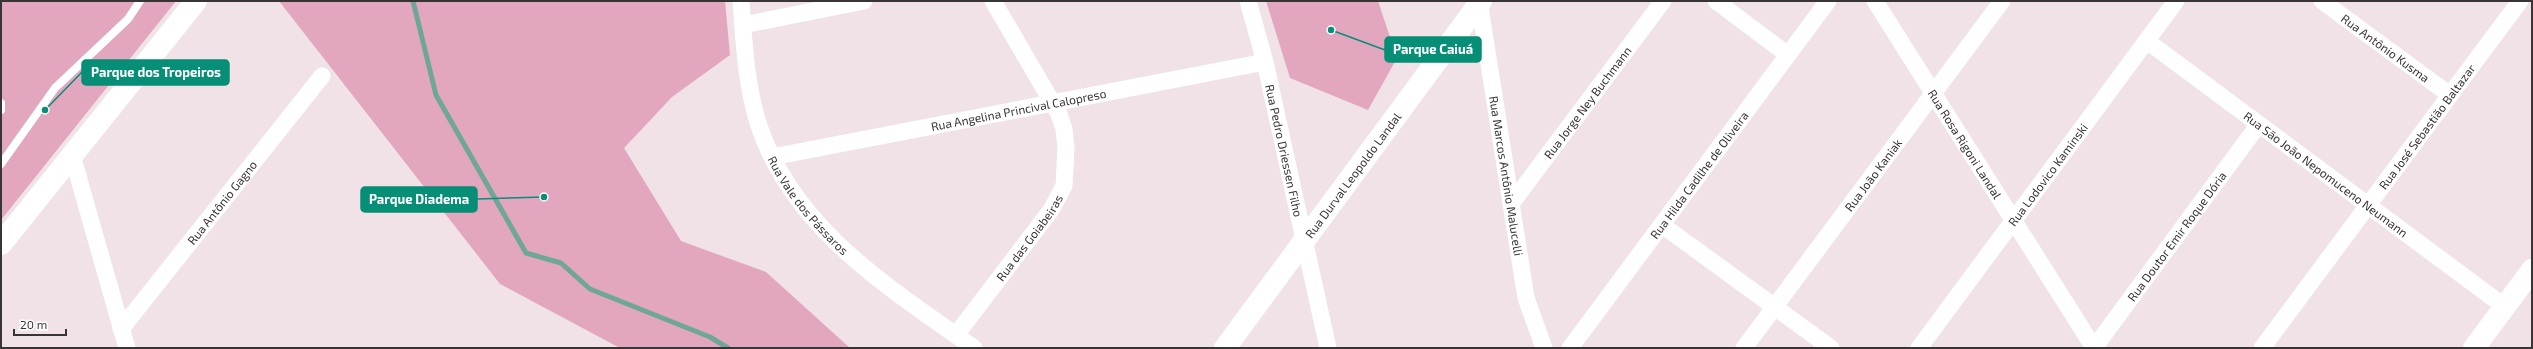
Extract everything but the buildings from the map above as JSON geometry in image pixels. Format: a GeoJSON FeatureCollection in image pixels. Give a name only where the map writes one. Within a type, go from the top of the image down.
{"type":"FeatureCollection","features":[{"type":"Feature","properties":{"kind":"street"},"geometry":{"type":"LineString","coordinates":[[1,244],[196,1]]}},
{"type":"Feature","properties":{"kind":"street","name":"Rua Vale dos Pássaros"},"geometry":{"type":"LineString","coordinates":[[741,1],[746,59],[754,105],[772,158],[810,215],[846,254],[974,348]]}},
{"type":"Feature","properties":{"kind":"street"},"geometry":{"type":"LineString","coordinates":[[743,25],[864,1]]}},
{"type":"Feature","properties":{"kind":"street","name":"Rua das Goiabeiras"},"geometry":{"type":"LineString","coordinates":[[956,335],[1051,210],[1064,186],[1066,169],[1064,129],[1054,103],[993,1]]}},
{"type":"Feature","properties":{"kind":"street","name":"Rua Pedro Driessen Filho"},"geometry":{"type":"LineString","coordinates":[[1248,1],[1265,62],[1328,348]]}},
{"type":"Feature","properties":{"kind":"street","name":"Rua Jorge Ney Buchmann"},"geometry":{"type":"LineString","coordinates":[[1511,204],[1663,1]]}},
{"type":"Feature","properties":{"kind":"street"},"geometry":{"type":"LineString","coordinates":[[1716,1],[1788,55]]}},
{"type":"Feature","properties":{"kind":"street","name":"Rua Hilda Cadilhe de Oliveira"},"geometry":{"type":"LineString","coordinates":[[1570,348],[1828,1]]}},
{"type":"Feature","properties":{"kind":"street","name":"Rua Rosa Rigoni Landal"},"geometry":{"type":"LineString","coordinates":[[1875,1],[2094,348]]}},
{"type":"Feature","properties":{"kind":"street","name":"Rua João Kaniak"},"geometry":{"type":"LineString","coordinates":[[1744,348],[2002,1]]}},
{"type":"Feature","properties":{"kind":"street","name":"Rua Lodovico Kaminski"},"geometry":{"type":"LineString","coordinates":[[1919,348],[2176,1]]}},
{"type":"Feature","properties":{"kind":"street","name":"Rua Antônio Kusma"},"geometry":{"type":"LineString","coordinates":[[2322,1],[2450,95]]}},
{"type":"Feature","properties":{"kind":"street","name":"Rua José Sebastião Baltazar"},"geometry":{"type":"LineString","coordinates":[[2262,348],[2520,1]]}},
{"type":"Feature","properties":{"kind":"street","name":"Rua Marcos Antônio Malucelli"},"geometry":{"type":"LineString","coordinates":[[1480,2],[1526,298],[1544,348]]}},
{"type":"Feature","properties":{"kind":"street","name":"Rua Durval Leopoldo Landal"},"geometry":{"type":"LineString","coordinates":[[1224,348],[1480,2]]}},
{"type":"Feature","properties":{"kind":"street","name":"Rua São João Nepomuceno Neumann"},"geometry":{"type":"LineString","coordinates":[[2147,41],[2505,307]]}},
{"type":"Feature","properties":{"kind":"street","name":"Rua Angelina Princival Calopreso"},"geometry":{"type":"LineString","coordinates":[[772,158],[1265,62]]}},
{"type":"Feature","properties":{"kind":"street","name":"Rua Antônio Gagno"},"geometry":{"type":"LineString","coordinates":[[121,329],[322,76]]}},
{"type":"Feature","properties":{"kind":"street","name":"Rua Doutor Emir Roque Dória"},"geometry":{"type":"LineString","coordinates":[[2094,348],[2259,124]]}},
{"type":"Feature","properties":{"kind":"street"},"geometry":{"type":"LineString","coordinates":[[72,155],[127,348]]}},
{"type":"Feature","properties":{"kind":"street"},"geometry":{"type":"LineString","coordinates":[[1662,225],[1831,348]]}},
{"type":"Feature","properties":{"kind":"street"},"geometry":{"type":"LineString","coordinates":[[2474,348],[2532,270]]}},
{"type":"Feature","properties":{"kind":"lane"},"geometry":{"type":"LineString","coordinates":[[1,164],[55,88],[128,19],[140,1]]}},
{"type":"Feature","properties":{"kind":"lane"},"geometry":{"type":"LineString","coordinates":[[1,103],[1,110]]}},
{"type":"Feature","properties":{"kind":"shaded area"},"geometry":{"type":"Polygon","coordinates":[[[1,1],[176,1],[1,220],[1,1]]]}},
{"type":"Feature","properties":{"kind":"shaded area"},"geometry":{"type":"Polygon","coordinates":[[[279,1],[725,1],[730,55],[672,97],[624,148],[681,241],[766,272],[850,348],[620,348],[500,284],[279,1]]]}},
{"type":"Feature","properties":{"kind":"shaded area"},"geometry":{"type":"Polygon","coordinates":[[[1266,1],[1378,1],[1397,58],[1368,110],[1290,78],[1266,1]]]}},
{"type":"Feature","properties":{"kind":"waterway"},"geometry":{"type":"LineString","coordinates":[[413,1],[436,95],[526,253],[561,263],[590,289],[710,337],[728,348]]}},
{"type":"Feature","properties":{"kind":"place","name":"Parque Caiuá"},"geometry":{"type":"Point","coordinates":[1331,30]}},
{"type":"Feature","properties":{"kind":"place","name":"Parque dos Tropeiros"},"geometry":{"type":"Point","coordinates":[45,110]}},
{"type":"Feature","properties":{"kind":"place","name":"Parque Diadema"},"geometry":{"type":"Point","coordinates":[544,197]}}]}
